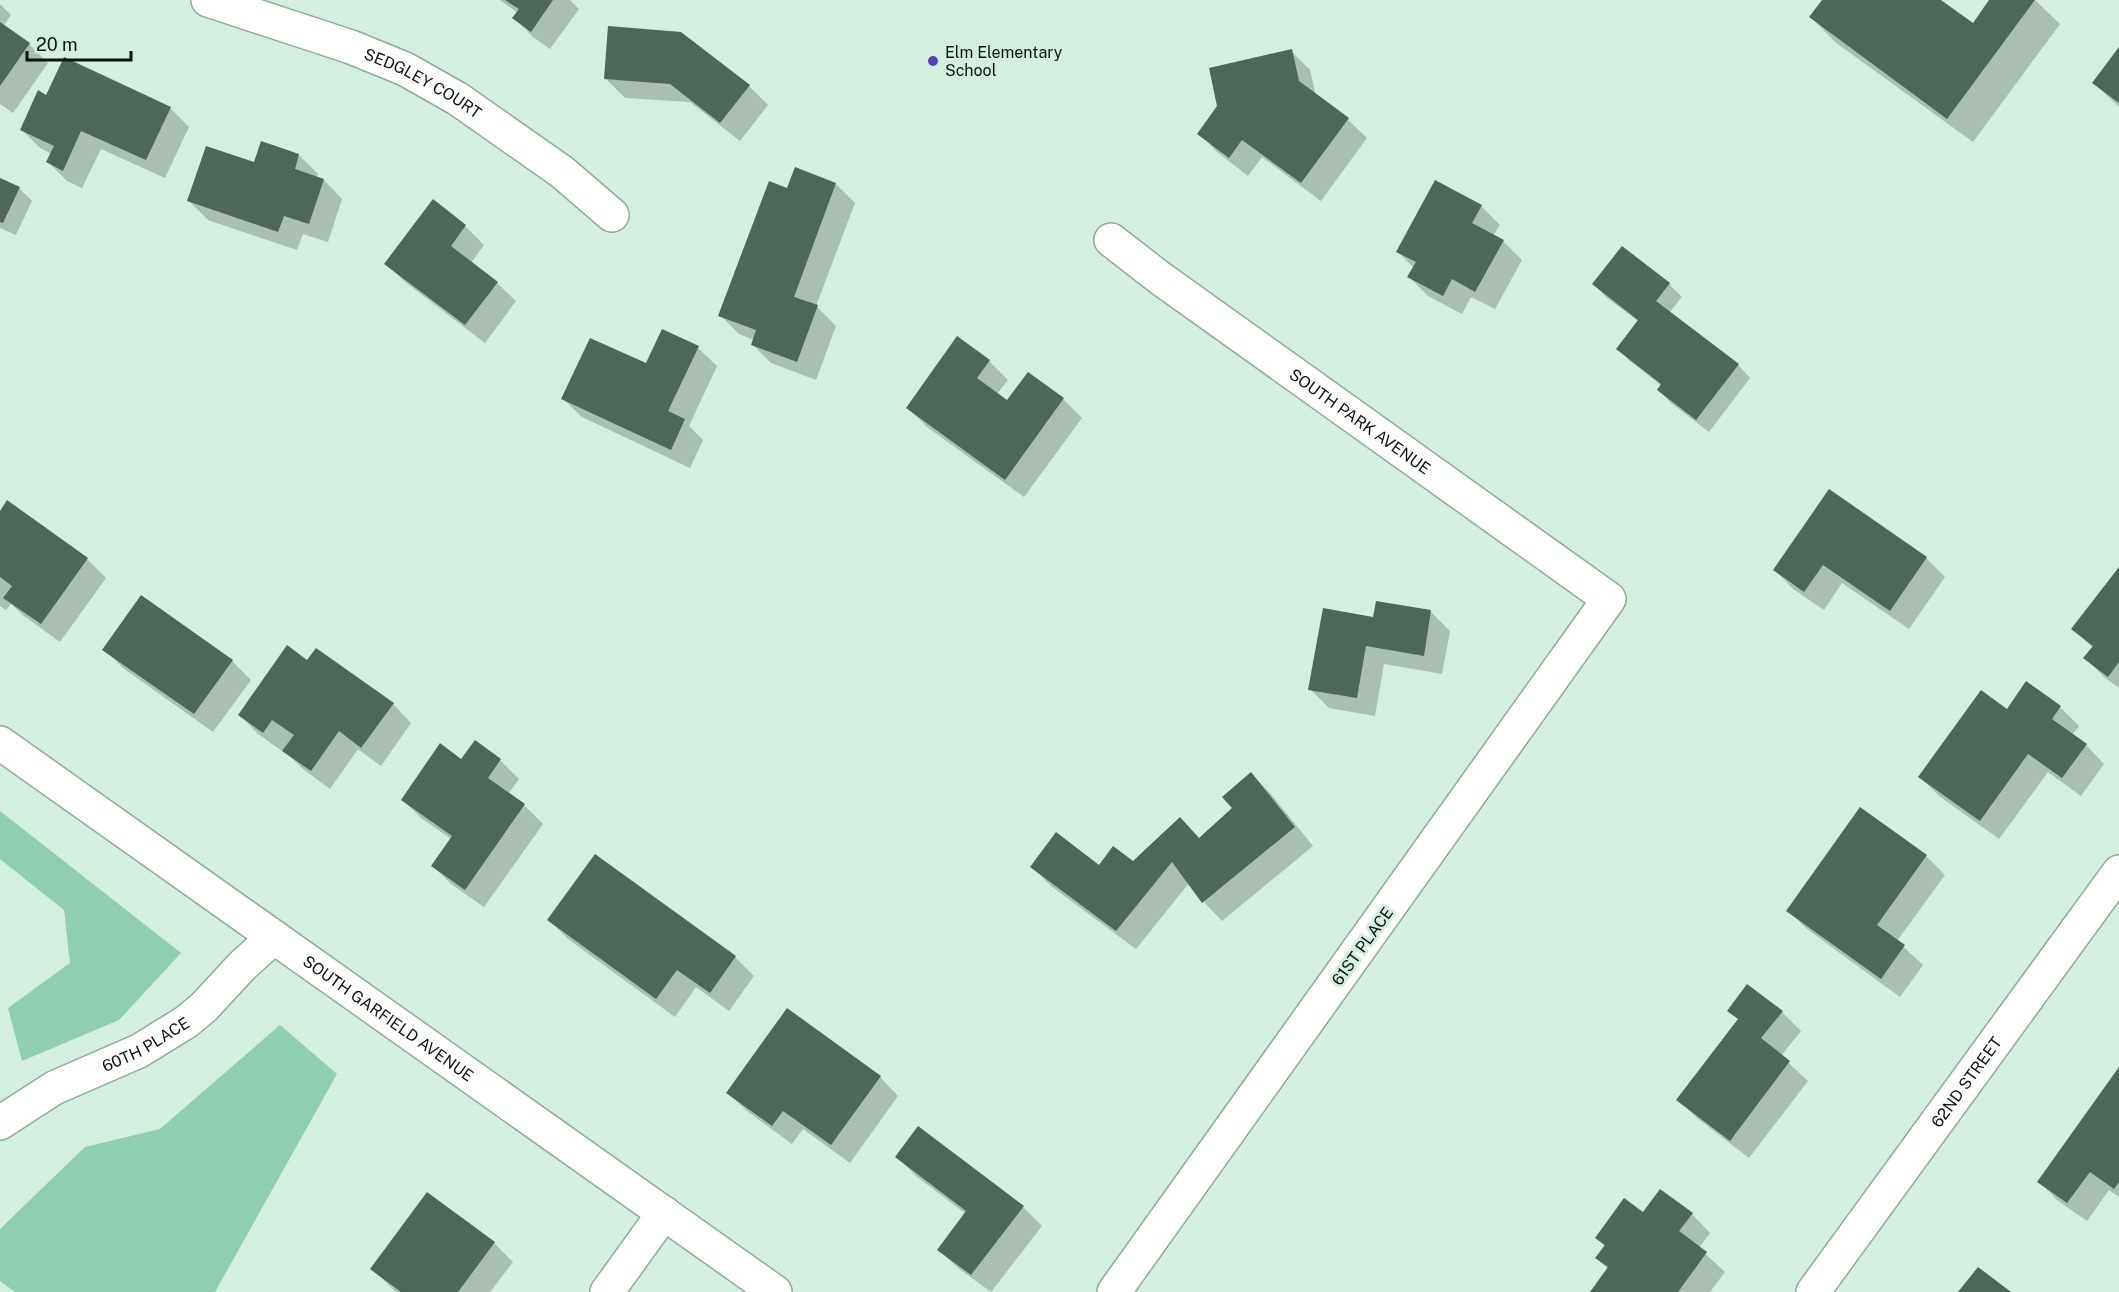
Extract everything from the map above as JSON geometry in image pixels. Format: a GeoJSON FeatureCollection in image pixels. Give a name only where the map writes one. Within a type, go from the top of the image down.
{"type":"FeatureCollection","features":[{"type":"Feature","properties":{"kind":"street","name":"SEDGLEY COURT"},"geometry":{"type":"LineString","coordinates":[[208,0],[351,47],[405,69],[468,106],[562,172],[612,215]]}},
{"type":"Feature","properties":{"kind":"street","name":"SOUTH PARK AVENUE"},"geometry":{"type":"LineString","coordinates":[[1111,240],[1160,278],[1609,599]]}},
{"type":"Feature","properties":{"kind":"street","name":"61ST PLACE"},"geometry":{"type":"LineString","coordinates":[[1114,1292],[1609,599]]}},
{"type":"Feature","properties":{"kind":"street","name":"SOUTH GARFIELD AVENUE"},"geometry":{"type":"LineString","coordinates":[[0,744],[775,1292]]}},
{"type":"Feature","properties":{"kind":"street","name":"62ND STREET"},"geometry":{"type":"LineString","coordinates":[[1813,1292],[2119,872]]}},
{"type":"Feature","properties":{"kind":"street","name":"60TH PLACE"},"geometry":{"type":"LineString","coordinates":[[0,1123],[54,1088],[139,1051],[186,1022],[274,937]]}},
{"type":"Feature","properties":{"kind":"street"},"geometry":{"type":"LineString","coordinates":[[606,1292],[664,1213]]}},
{"type":"Feature","properties":{"kind":"green space"},"geometry":{"type":"Polygon","coordinates":[[[0,811],[181,953],[119,1020],[22,1061],[8,1008],[70,963],[64,910],[0,859],[0,811]]]}},
{"type":"Feature","properties":{"kind":"green space"},"geometry":{"type":"Polygon","coordinates":[[[280,1025],[337,1074],[215,1292],[15,1292],[0,1281],[0,1229],[85,1147],[160,1129],[280,1025]]]}},
{"type":"Feature","properties":{"kind":"building"},"geometry":{"type":"Polygon","coordinates":[[[505,0],[553,0],[531,32],[512,18],[519,9],[505,0]]]}},
{"type":"Feature","properties":{"kind":"building"},"geometry":{"type":"Polygon","coordinates":[[[1822,0],[1941,0],[1973,23],[1989,0],[2035,0],[1947,119],[1809,17],[1822,0]]]}},
{"type":"Feature","properties":{"kind":"building"},"geometry":{"type":"Polygon","coordinates":[[[0,22],[30,43],[0,86],[0,22]]]}},
{"type":"Feature","properties":{"kind":"building"},"geometry":{"type":"Polygon","coordinates":[[[608,26],[681,32],[750,85],[720,123],[670,84],[604,79],[608,26]]]}},
{"type":"Feature","properties":{"kind":"building"},"geometry":{"type":"Polygon","coordinates":[[[2119,47],[2119,103],[2092,83],[2119,47]]]}},
{"type":"Feature","properties":{"kind":"building"},"geometry":{"type":"Polygon","coordinates":[[[1292,49],[1299,81],[1349,118],[1301,183],[1242,140],[1229,158],[1197,134],[1217,106],[1209,68],[1292,49]]]}},
{"type":"Feature","properties":{"kind":"building"},"geometry":{"type":"Polygon","coordinates":[[[64,57],[171,107],[146,160],[81,131],[63,171],[46,162],[54,146],[20,130],[38,90],[46,95],[64,57]]]}},
{"type":"Feature","properties":{"kind":"building"},"geometry":{"type":"Polygon","coordinates":[[[261,141],[299,154],[295,169],[324,179],[309,224],[284,216],[278,232],[187,201],[206,146],[254,162],[261,141]]]}},
{"type":"Feature","properties":{"kind":"building"},"geometry":{"type":"Polygon","coordinates":[[[795,167],[836,183],[794,297],[818,305],[797,362],[751,345],[756,330],[718,316],[769,181],[787,188],[795,167]]]}},
{"type":"Feature","properties":{"kind":"building"},"geometry":{"type":"Polygon","coordinates":[[[0,178],[20,187],[3,223],[0,222],[0,178]]]}},
{"type":"Feature","properties":{"kind":"building"},"geometry":{"type":"Polygon","coordinates":[[[1435,180],[1482,205],[1472,223],[1504,240],[1475,292],[1452,279],[1443,296],[1407,277],[1416,262],[1396,252],[1435,180]]]}},
{"type":"Feature","properties":{"kind":"building"},"geometry":{"type":"Polygon","coordinates":[[[433,199],[466,225],[451,246],[498,282],[465,325],[384,264],[433,199]]]}},
{"type":"Feature","properties":{"kind":"building"},"geometry":{"type":"Polygon","coordinates":[[[1622,246],[1670,283],[1656,301],[1739,364],[1696,420],[1657,390],[1661,384],[1616,349],[1638,320],[1592,284],[1622,246]]]}},
{"type":"Feature","properties":{"kind":"building"},"geometry":{"type":"Polygon","coordinates":[[[662,329],[699,346],[668,411],[685,419],[671,450],[561,399],[590,338],[646,363],[662,329]]]}},
{"type":"Feature","properties":{"kind":"building"},"geometry":{"type":"Polygon","coordinates":[[[957,336],[990,360],[977,378],[1007,400],[1028,372],[1064,398],[1005,480],[906,408],[957,336]]]}},
{"type":"Feature","properties":{"kind":"building"},"geometry":{"type":"Polygon","coordinates":[[[1829,489],[1927,557],[1890,611],[1823,565],[1804,592],[1773,570],[1829,489]]]}},
{"type":"Feature","properties":{"kind":"building"},"geometry":{"type":"Polygon","coordinates":[[[7,500],[88,558],[41,624],[3,598],[12,586],[0,577],[0,511],[7,500]]]}},
{"type":"Feature","properties":{"kind":"building"},"geometry":{"type":"Polygon","coordinates":[[[2119,567],[2119,662],[2108,677],[2083,658],[2093,646],[2071,629],[2119,567]]]}},
{"type":"Feature","properties":{"kind":"building"},"geometry":{"type":"Polygon","coordinates":[[[141,595],[233,660],[194,714],[102,650],[141,595]]]}},
{"type":"Feature","properties":{"kind":"building"},"geometry":{"type":"Polygon","coordinates":[[[1376,601],[1431,610],[1424,656],[1366,646],[1357,698],[1308,690],[1323,608],[1373,617],[1376,601]]]}},
{"type":"Feature","properties":{"kind":"building"},"geometry":{"type":"Polygon","coordinates":[[[287,645],[307,660],[316,648],[394,703],[361,748],[339,731],[311,771],[282,751],[294,735],[272,720],[263,733],[238,715],[287,645]]]}},
{"type":"Feature","properties":{"kind":"building"},"geometry":{"type":"Polygon","coordinates":[[[2026,681],[2061,706],[2052,719],[2087,744],[2062,778],[2028,754],[1980,821],[1918,777],[1981,690],[2007,709],[2026,681]]]}},
{"type":"Feature","properties":{"kind":"building"},"geometry":{"type":"Polygon","coordinates":[[[475,740],[501,759],[488,778],[525,804],[465,890],[431,866],[452,836],[401,800],[440,743],[461,759],[475,740]]]}},
{"type":"Feature","properties":{"kind":"building"},"geometry":{"type":"Polygon","coordinates":[[[1251,772],[1295,827],[1202,903],[1172,862],[1116,931],[1030,867],[1056,832],[1099,865],[1113,846],[1133,861],[1180,817],[1199,838],[1232,808],[1222,797],[1251,772]]]}},
{"type":"Feature","properties":{"kind":"building"},"geometry":{"type":"Polygon","coordinates":[[[1860,807],[1927,855],[1877,925],[1905,945],[1881,979],[1786,911],[1860,807]]]}},
{"type":"Feature","properties":{"kind":"building"},"geometry":{"type":"Polygon","coordinates":[[[595,854],[736,956],[710,993],[677,970],[656,999],[547,920],[595,854]]]}},
{"type":"Feature","properties":{"kind":"building"},"geometry":{"type":"Polygon","coordinates":[[[1747,984],[1783,1011],[1761,1038],[1790,1061],[1730,1141],[1676,1100],[1738,1019],[1727,1011],[1747,984]]]}},
{"type":"Feature","properties":{"kind":"building"},"geometry":{"type":"Polygon","coordinates":[[[787,1008],[881,1076],[831,1145],[783,1111],[772,1126],[726,1093],[787,1008]]]}},
{"type":"Feature","properties":{"kind":"building"},"geometry":{"type":"Polygon","coordinates":[[[2119,1067],[2119,1182],[2114,1189],[2090,1172],[2067,1203],[2037,1182],[2119,1067]]]}},
{"type":"Feature","properties":{"kind":"building"},"geometry":{"type":"Polygon","coordinates":[[[918,1126],[1024,1206],[971,1275],[937,1250],[966,1211],[895,1157],[918,1126]]]}},
{"type":"Feature","properties":{"kind":"building"},"geometry":{"type":"Polygon","coordinates":[[[1660,1189],[1693,1213],[1679,1231],[1707,1252],[1678,1292],[1590,1292],[1608,1267],[1595,1258],[1605,1245],[1595,1238],[1624,1198],[1643,1212],[1660,1189]]]}},
{"type":"Feature","properties":{"kind":"building"},"geometry":{"type":"Polygon","coordinates":[[[427,1192],[495,1242],[458,1292],[401,1292],[370,1269],[427,1192]]]}},
{"type":"Feature","properties":{"kind":"building"},"geometry":{"type":"Polygon","coordinates":[[[1978,1267],[2011,1292],[1958,1292],[1978,1267]]]}},
{"type":"Feature","properties":{"kind":"place","name":"Elm Elementary School"},"geometry":{"type":"Point","coordinates":[933,61]}}]}
